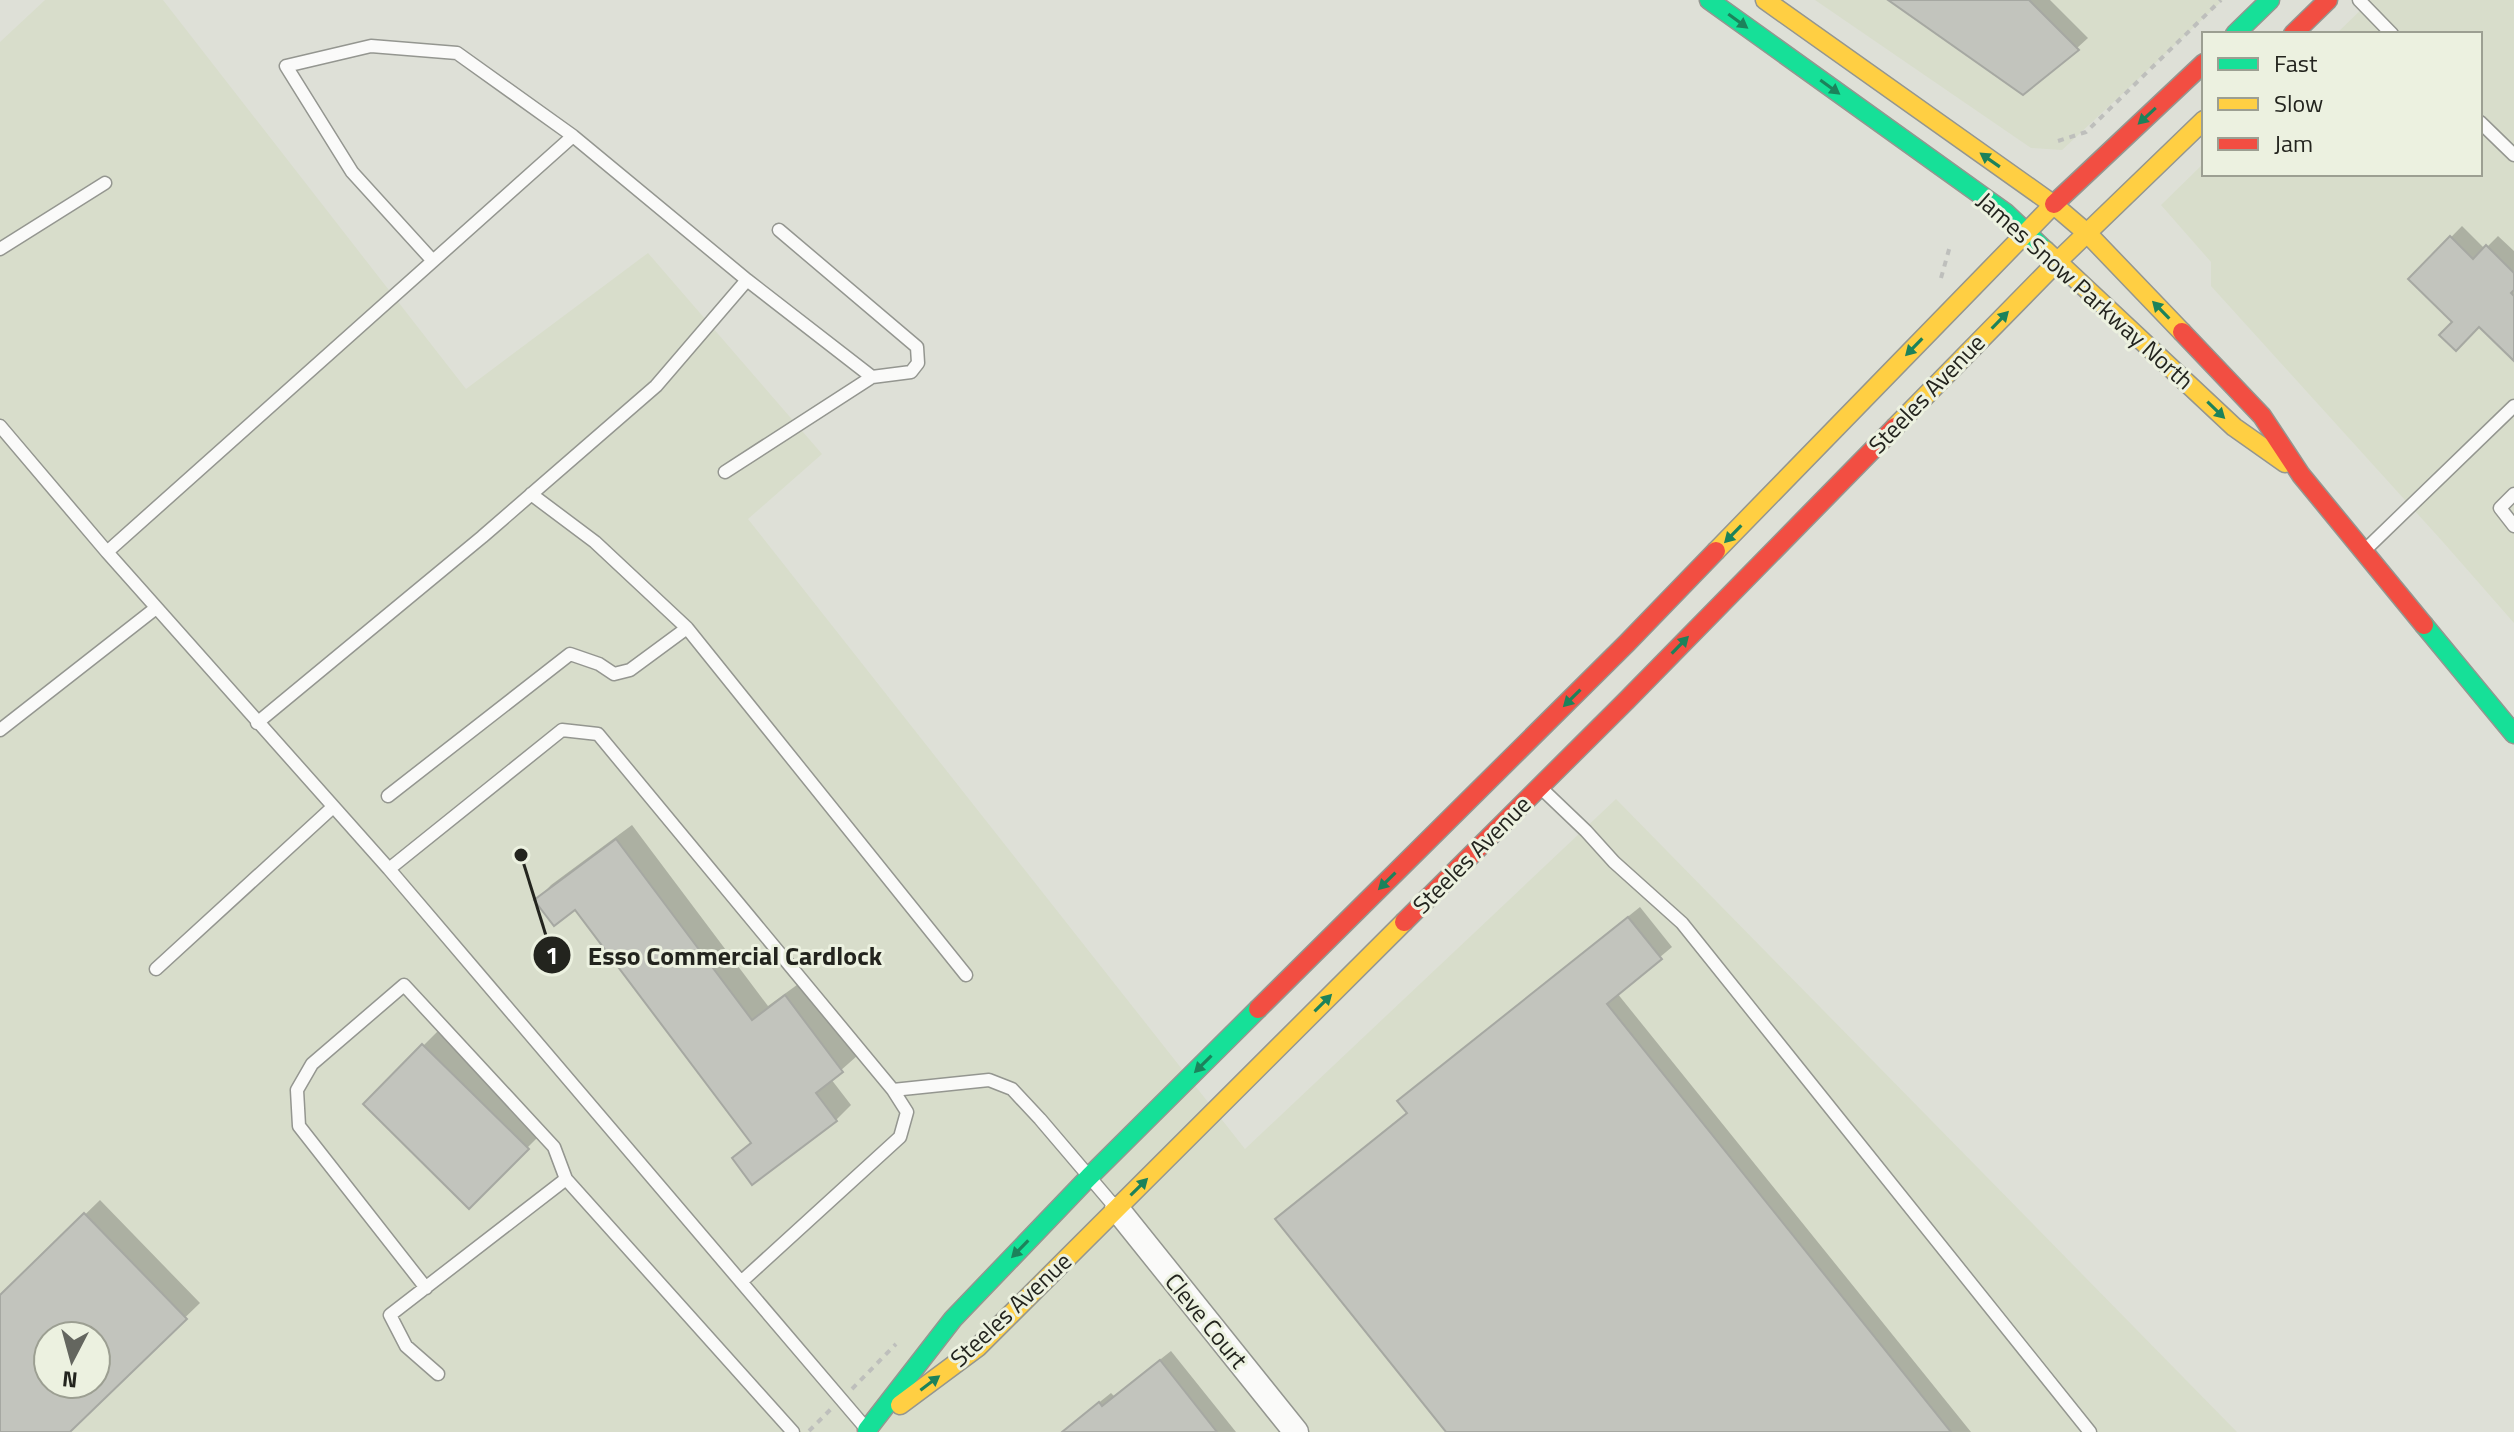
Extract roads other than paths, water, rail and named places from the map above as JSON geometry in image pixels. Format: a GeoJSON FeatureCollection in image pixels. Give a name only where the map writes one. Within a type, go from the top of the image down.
{"type":"FeatureCollection","features":[{"type":"Feature","properties":{"kind":"main road","name":"James Snow Parkway North"},"geometry":{"type":"LineString","coordinates":[[1709,0],[2006,213],[2234,427],[2301,475]]}},
{"type":"Feature","properties":{"kind":"main road","name":"James Snow Parkway North"},"geometry":{"type":"LineString","coordinates":[[1765,0],[2054,205],[2088,234],[2262,416],[2301,475],[2514,734]]}},
{"type":"Feature","properties":{"kind":"main road"},"geometry":{"type":"LineString","coordinates":[[2237,32],[2270,0]]}},
{"type":"Feature","properties":{"kind":"main road"},"geometry":{"type":"LineString","coordinates":[[2295,32],[2328,0]]}},
{"type":"Feature","properties":{"kind":"main road","name":"Steeles Avenue"},"geometry":{"type":"LineString","coordinates":[[866,1431],[953,1319],[1089,1177],[1627,643],[2026,231],[2202,65]]}},
{"type":"Feature","properties":{"kind":"main road","name":"Steeles Avenue"},"geometry":{"type":"LineString","coordinates":[[866,1431],[978,1347],[1540,786],[2059,260],[2202,122]]}},
{"type":"Feature","properties":{"kind":"street","name":"Cleve Court"},"geometry":{"type":"LineString","coordinates":[[1117,1209],[1296,1432]]}},
{"type":"Feature","properties":{"kind":"lane"},"geometry":{"type":"LineString","coordinates":[[2359,0],[2390,32]]}},
{"type":"Feature","properties":{"kind":"lane"},"geometry":{"type":"LineString","coordinates":[[433,261],[352,172],[286,66],[371,46],[457,53],[573,136],[747,280],[872,377]]}},
{"type":"Feature","properties":{"kind":"lane"},"geometry":{"type":"LineString","coordinates":[[2482,124],[2514,155]]}},
{"type":"Feature","properties":{"kind":"lane"},"geometry":{"type":"LineString","coordinates":[[107,552],[573,136]]}},
{"type":"Feature","properties":{"kind":"lane"},"geometry":{"type":"LineString","coordinates":[[0,249],[105,183]]}},
{"type":"Feature","properties":{"kind":"lane"},"geometry":{"type":"LineString","coordinates":[[725,472],[872,377],[911,372],[918,363],[917,347],[779,230]]}},
{"type":"Feature","properties":{"kind":"lane"},"geometry":{"type":"LineString","coordinates":[[257,723],[656,386],[747,280]]}},
{"type":"Feature","properties":{"kind":"lane"},"geometry":{"type":"LineString","coordinates":[[2364,552],[2514,406]]}},
{"type":"Feature","properties":{"kind":"lane"},"geometry":{"type":"LineString","coordinates":[[0,426],[156,608],[389,869],[866,1431]]}},
{"type":"Feature","properties":{"kind":"lane"},"geometry":{"type":"LineString","coordinates":[[531,494],[595,542],[687,628],[966,975]]}},
{"type":"Feature","properties":{"kind":"lane"},"geometry":{"type":"LineString","coordinates":[[2514,494],[2500,508],[2514,526]]}},
{"type":"Feature","properties":{"kind":"lane"},"geometry":{"type":"LineString","coordinates":[[0,730],[156,608]]}},
{"type":"Feature","properties":{"kind":"lane"},"geometry":{"type":"LineString","coordinates":[[388,796],[570,654],[599,664],[614,674],[630,670],[687,628]]}},
{"type":"Feature","properties":{"kind":"lane"},"geometry":{"type":"LineString","coordinates":[[389,869],[562,730],[598,734],[893,1090],[907,1112],[900,1137],[741,1282]]}},
{"type":"Feature","properties":{"kind":"lane"},"geometry":{"type":"LineString","coordinates":[[1540,786],[1614,862],[1682,923],[2090,1432]]}},
{"type":"Feature","properties":{"kind":"lane"},"geometry":{"type":"LineString","coordinates":[[156,969],[333,807]]}},
{"type":"Feature","properties":{"kind":"lane"},"geometry":{"type":"LineString","coordinates":[[426,1288],[299,1126],[297,1090],[312,1064],[404,985],[554,1147],[566,1179],[793,1432]]}},
{"type":"Feature","properties":{"kind":"lane"},"geometry":{"type":"LineString","coordinates":[[893,1090],[989,1080],[1012,1089],[1117,1209]]}},
{"type":"Feature","properties":{"kind":"lane"},"geometry":{"type":"LineString","coordinates":[[438,1374],[406,1346],[390,1315],[566,1179]]}},
{"type":"Feature","properties":{"kind":"place","name":"Esso Commercial Cardlock"},"geometry":{"type":"Point","coordinates":[521,855]}}]}
